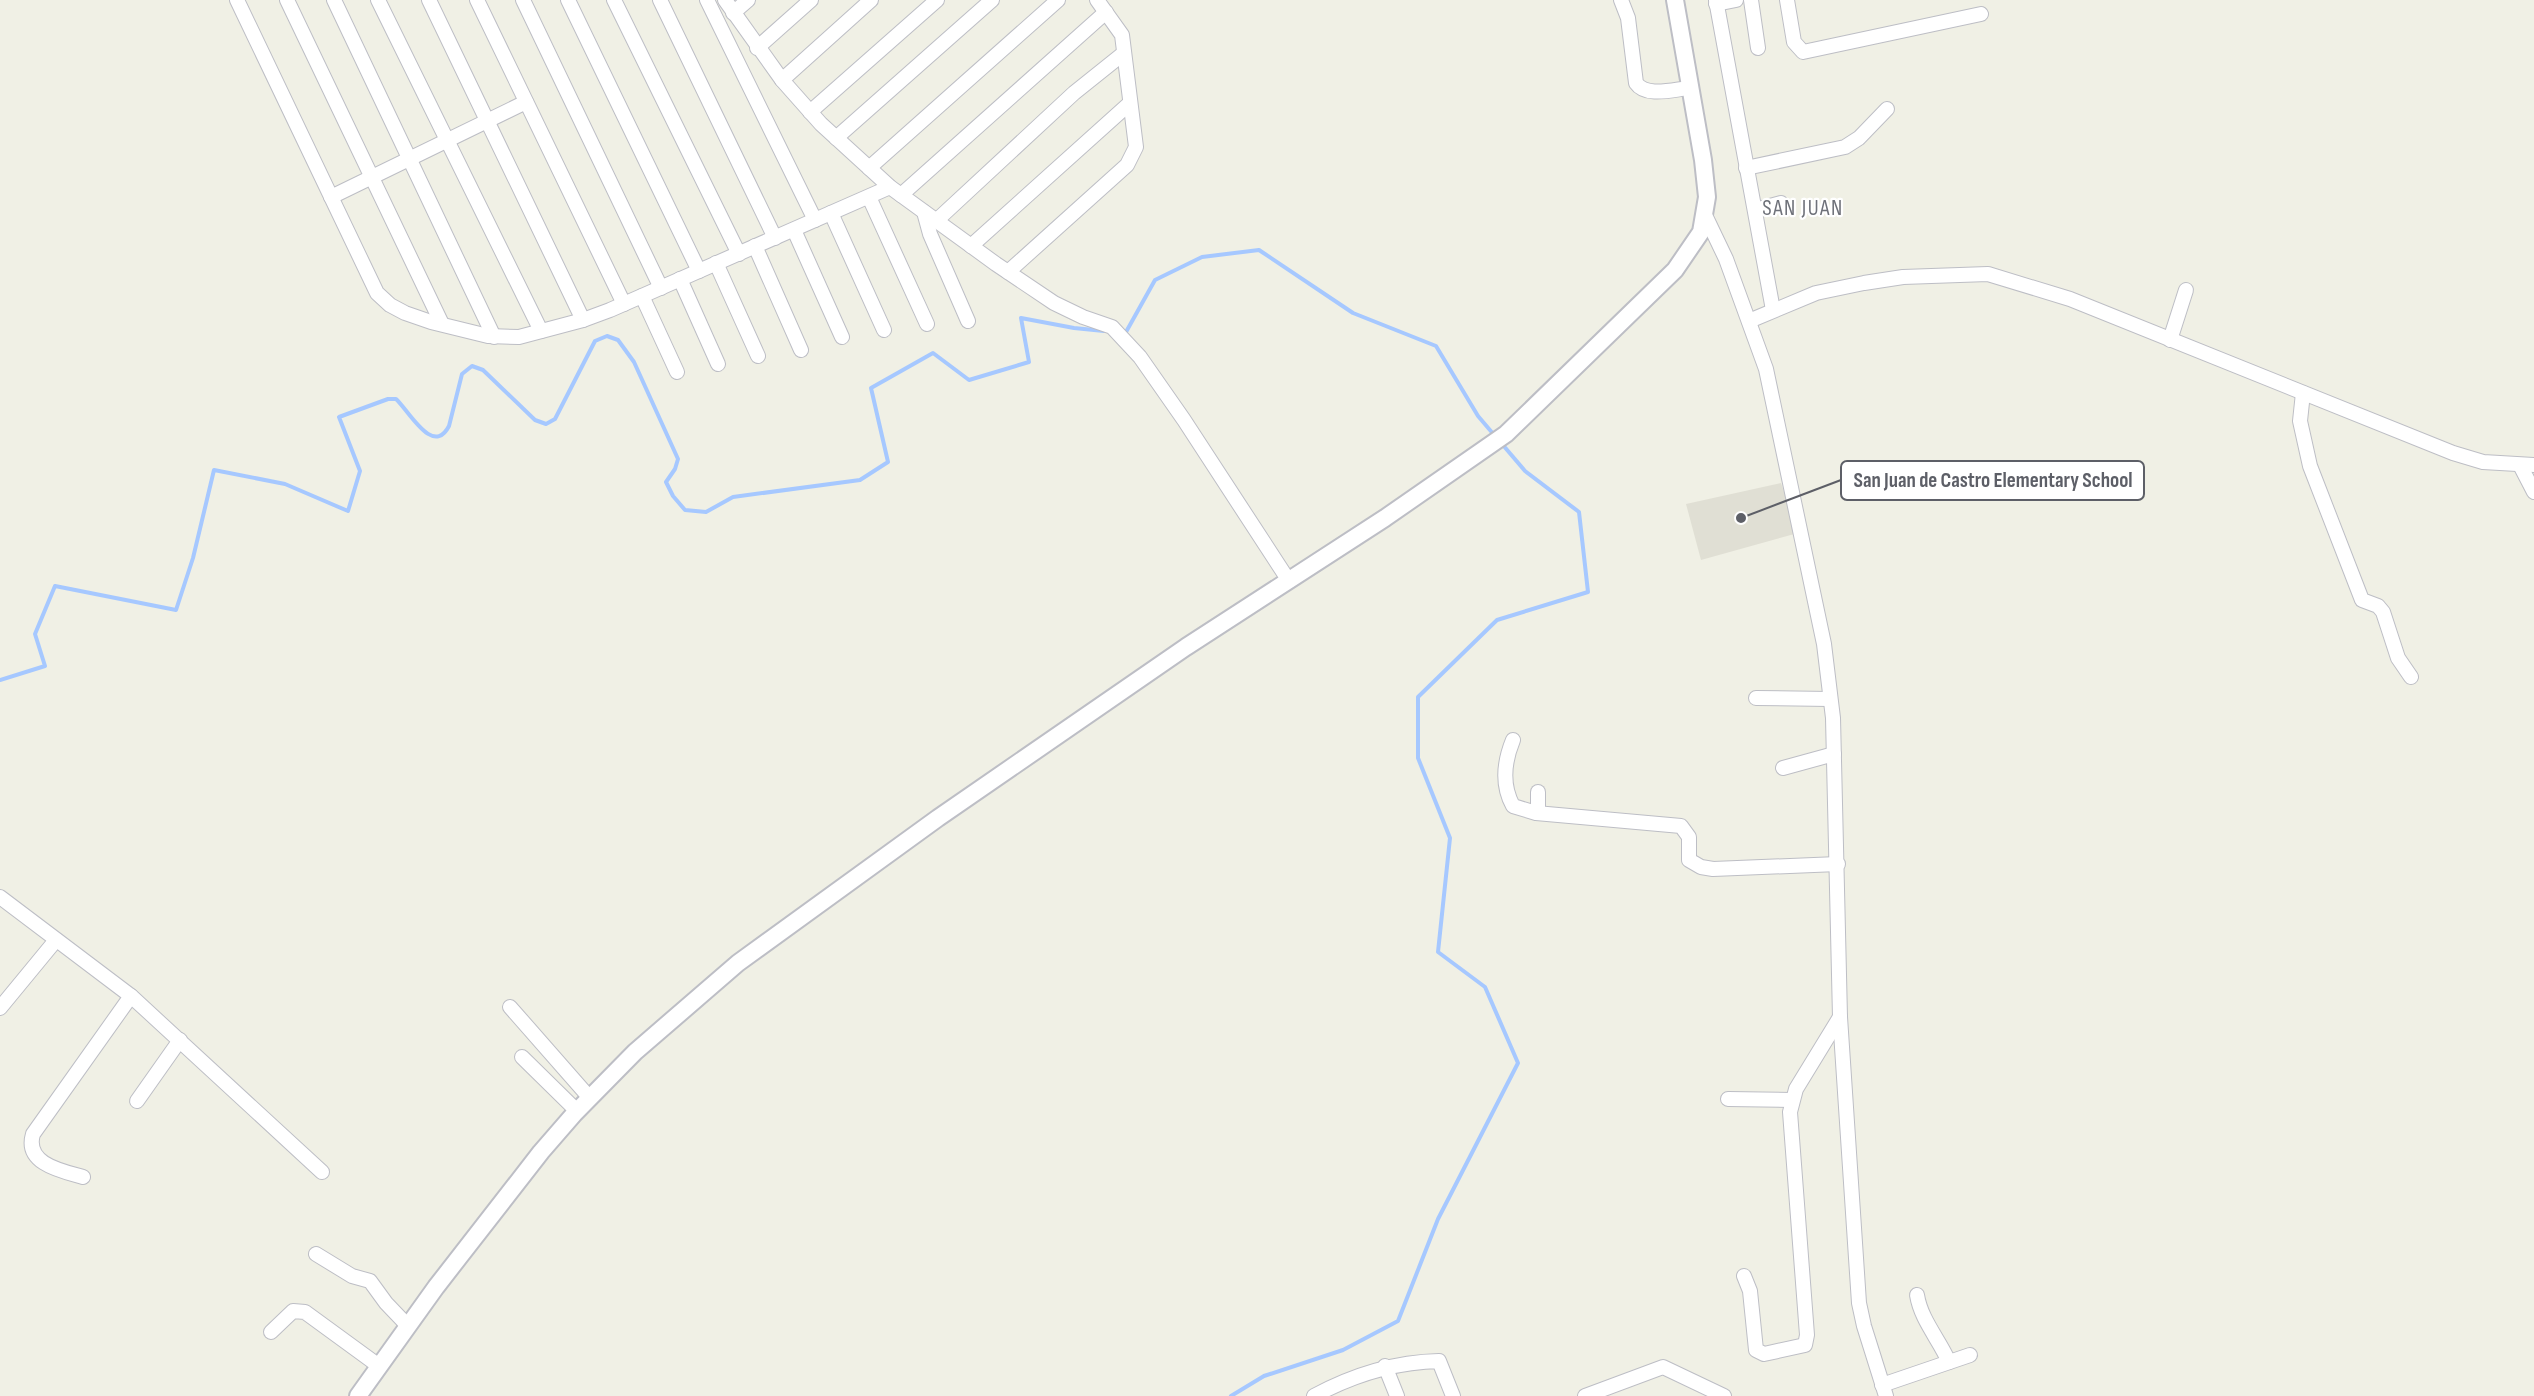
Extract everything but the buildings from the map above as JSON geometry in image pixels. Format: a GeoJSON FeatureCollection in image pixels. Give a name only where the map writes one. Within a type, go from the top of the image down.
{"type":"FeatureCollection","features":[{"type":"Feature","properties":{"kind":"street"},"geometry":{"type":"LineString","coordinates":[[237,0],[377,294],[390,305],[405,313],[495,337],[519,337],[583,320],[869,197],[896,191],[1106,12]]}},
{"type":"Feature","properties":{"kind":"street"},"geometry":{"type":"LineString","coordinates":[[287,0],[442,324]]}},
{"type":"Feature","properties":{"kind":"street"},"geometry":{"type":"LineString","coordinates":[[334,0],[495,337]]}},
{"type":"Feature","properties":{"kind":"street"},"geometry":{"type":"LineString","coordinates":[[378,0],[541,331]]}},
{"type":"Feature","properties":{"kind":"street"},"geometry":{"type":"LineString","coordinates":[[429,0],[583,320]]}},
{"type":"Feature","properties":{"kind":"street"},"geometry":{"type":"LineString","coordinates":[[477,0],[624,304]]}},
{"type":"Feature","properties":{"kind":"street"},"geometry":{"type":"LineString","coordinates":[[523,0],[661,288]]}},
{"type":"Feature","properties":{"kind":"street"},"geometry":{"type":"LineString","coordinates":[[568,0],[699,271]]}},
{"type":"Feature","properties":{"kind":"street"},"geometry":{"type":"LineString","coordinates":[[614,0],[739,254]]}},
{"type":"Feature","properties":{"kind":"street"},"geometry":{"type":"LineString","coordinates":[[660,0],[775,238]]}},
{"type":"Feature","properties":{"kind":"street"},"geometry":{"type":"LineString","coordinates":[[707,0],[815,220]]}},
{"type":"Feature","properties":{"kind":"street"},"geometry":{"type":"LineString","coordinates":[[725,0],[757,48],[810,112],[896,191],[1054,303],[1083,317],[1112,327],[1140,357],[1289,581]]}},
{"type":"Feature","properties":{"kind":"street"},"geometry":{"type":"LineString","coordinates":[[733,13],[748,0]]}},
{"type":"Feature","properties":{"kind":"street"},"geometry":{"type":"LineString","coordinates":[[757,48],[811,0]]}},
{"type":"Feature","properties":{"kind":"street"},"geometry":{"type":"LineString","coordinates":[[782,80],[872,0]]}},
{"type":"Feature","properties":{"kind":"street"},"geometry":{"type":"LineString","coordinates":[[810,112],[938,0]]}},
{"type":"Feature","properties":{"kind":"street"},"geometry":{"type":"LineString","coordinates":[[836,138],[992,0]]}},
{"type":"Feature","properties":{"kind":"street"},"geometry":{"type":"LineString","coordinates":[[869,168],[1058,0]]}},
{"type":"Feature","properties":{"kind":"street"},"geometry":{"type":"LineString","coordinates":[[1008,272],[1127,165],[1136,147],[1122,34],[1096,0]]}},
{"type":"Feature","properties":{"kind":"street"},"geometry":{"type":"LineString","coordinates":[[1621,0],[1628,18],[1636,83],[1639,88],[1647,92],[1690,88]]}},
{"type":"Feature","properties":{"kind":"street"},"geometry":{"type":"LineString","coordinates":[[358,1396],[407,1325],[542,1152],[589,1097],[635,1052],[738,963],[938,818],[1186,647],[1488,448],[1506,434],[1675,270],[1701,231],[1707,197],[1675,0]]}},
{"type":"Feature","properties":{"kind":"street"},"geometry":{"type":"LineString","coordinates":[[1736,0],[1716,2],[1773,310]]}},
{"type":"Feature","properties":{"kind":"street"},"geometry":{"type":"LineString","coordinates":[[1750,0],[1758,48]]}},
{"type":"Feature","properties":{"kind":"street"},"geometry":{"type":"LineString","coordinates":[[1787,0],[1794,42],[1803,52],[1981,14]]}},
{"type":"Feature","properties":{"kind":"street"},"geometry":{"type":"LineString","coordinates":[[936,221],[1074,93],[1124,53]]}},
{"type":"Feature","properties":{"kind":"street"},"geometry":{"type":"LineString","coordinates":[[331,197],[526,102]]}},
{"type":"Feature","properties":{"kind":"street"},"geometry":{"type":"LineString","coordinates":[[971,246],[1130,103]]}},
{"type":"Feature","properties":{"kind":"street"},"geometry":{"type":"LineString","coordinates":[[1746,168],[1845,147],[1859,138],[1887,110]]}},
{"type":"Feature","properties":{"kind":"street"},"geometry":{"type":"LineString","coordinates":[[869,197],[927,324]]}},
{"type":"Feature","properties":{"kind":"street"},"geometry":{"type":"LineString","coordinates":[[1755,210],[1781,203]]}},
{"type":"Feature","properties":{"kind":"street"},"geometry":{"type":"LineString","coordinates":[[924,212],[930,234],[968,321]]}},
{"type":"Feature","properties":{"kind":"street"},"geometry":{"type":"LineString","coordinates":[[831,213],[884,330]]}},
{"type":"Feature","properties":{"kind":"street"},"geometry":{"type":"LineString","coordinates":[[1704,213],[1726,259],[1766,369],[1780,425],[1824,645],[1834,754],[1840,1017],[1859,1303],[1884,1391],[1970,1355]]}},
{"type":"Feature","properties":{"kind":"street"},"geometry":{"type":"LineString","coordinates":[[794,230],[842,337]]}},
{"type":"Feature","properties":{"kind":"street"},"geometry":{"type":"LineString","coordinates":[[755,246],[801,350]]}},
{"type":"Feature","properties":{"kind":"street"},"geometry":{"type":"LineString","coordinates":[[716,263],[758,356]]}},
{"type":"Feature","properties":{"kind":"street"},"geometry":{"type":"LineString","coordinates":[[1749,321],[1816,294],[1864,283],[1903,277],[1988,274],[2070,299],[2461,456],[2483,462],[2527,465],[2534,492]]}},
{"type":"Feature","properties":{"kind":"street"},"geometry":{"type":"LineString","coordinates":[[680,279],[718,364]]}},
{"type":"Feature","properties":{"kind":"street"},"geometry":{"type":"LineString","coordinates":[[2170,340],[2186,290]]}},
{"type":"Feature","properties":{"kind":"street"},"geometry":{"type":"LineString","coordinates":[[642,296],[677,372]]}},
{"type":"Feature","properties":{"kind":"street"},"geometry":{"type":"LineString","coordinates":[[2303,393],[2300,421],[2310,466],[2362,600],[2378,606],[2383,612],[2398,658],[2411,677]]}},
{"type":"Feature","properties":{"kind":"street"},"geometry":{"type":"LineString","coordinates":[[1756,698],[1830,699]]}},
{"type":"Feature","properties":{"kind":"street"},"geometry":{"type":"LineString","coordinates":[[1513,740],[1506,758],[1505,779],[1513,806],[1538,813],[1681,826],[1689,837],[1689,860],[1701,867],[1713,869],[1838,864]]}},
{"type":"Feature","properties":{"kind":"street"},"geometry":{"type":"LineString","coordinates":[[1783,768],[1834,754]]}},
{"type":"Feature","properties":{"kind":"street"},"geometry":{"type":"LineString","coordinates":[[1538,792],[1538,813]]}},
{"type":"Feature","properties":{"kind":"street"},"geometry":{"type":"LineString","coordinates":[[0,897],[131,996],[322,1172]]}},
{"type":"Feature","properties":{"kind":"street"},"geometry":{"type":"LineString","coordinates":[[0,1008],[56,940]]}},
{"type":"Feature","properties":{"kind":"street"},"geometry":{"type":"LineString","coordinates":[[83,1177],[47,1166],[35,1155],[30,1143],[33,1134],[131,996]]}},
{"type":"Feature","properties":{"kind":"street"},"geometry":{"type":"LineString","coordinates":[[510,1006],[589,1097]]}},
{"type":"Feature","properties":{"kind":"street"},"geometry":{"type":"LineString","coordinates":[[1744,1276],[1750,1291],[1756,1350],[1764,1354],[1805,1345],[1808,1335],[1790,1121],[1792,1100],[1800,1082],[1840,1017]]}},
{"type":"Feature","properties":{"kind":"street"},"geometry":{"type":"LineString","coordinates":[[137,1101],[180,1040]]}},
{"type":"Feature","properties":{"kind":"street"},"geometry":{"type":"LineString","coordinates":[[522,1057],[577,1111]]}},
{"type":"Feature","properties":{"kind":"street"},"geometry":{"type":"LineString","coordinates":[[1728,1099],[1792,1100]]}},
{"type":"Feature","properties":{"kind":"street"},"geometry":{"type":"LineString","coordinates":[[316,1254],[352,1276],[370,1281],[386,1303],[407,1325]]}},
{"type":"Feature","properties":{"kind":"street"},"geometry":{"type":"LineString","coordinates":[[1917,1295],[1919,1307],[1942,1344],[1949,1362]]}},
{"type":"Feature","properties":{"kind":"street"},"geometry":{"type":"LineString","coordinates":[[271,1332],[293,1311],[306,1312],[380,1366]]}},
{"type":"Feature","properties":{"kind":"street"},"geometry":{"type":"LineString","coordinates":[[1321,1394],[1385,1366],[1439,1361],[1453,1396]]}},
{"type":"Feature","properties":{"kind":"street"},"geometry":{"type":"LineString","coordinates":[[1385,1366],[1397,1396]]}},
{"type":"Feature","properties":{"kind":"street"},"geometry":{"type":"LineString","coordinates":[[1585,1396],[1663,1367],[1724,1396]]}},
{"type":"Feature","properties":{"kind":"shaded area"},"geometry":{"type":"Polygon","coordinates":[[[1781,483],[1798,533],[1701,560],[1686,504],[1781,483]]]}},
{"type":"Feature","properties":{"kind":"waterway"},"geometry":{"type":"LineString","coordinates":[[1124,332],[1155,280],[1202,257],[1259,250],[1353,313],[1436,346],[1478,416],[1495,436]]}},
{"type":"Feature","properties":{"kind":"waterway"},"geometry":{"type":"LineString","coordinates":[[0,680],[45,666],[35,634],[55,586],[176,610],[193,558],[214,470],[285,484],[348,511],[360,471],[339,417],[388,399],[396,399],[421,429],[436,437],[443,434],[449,426],[462,374],[472,366],[483,370],[535,420],[546,424],[555,419],[595,341],[607,336],[618,340],[634,362],[678,459],[675,469],[666,482],[673,496],[685,510],[706,512],[733,497],[860,480],[888,462],[871,388],[933,353],[969,380],[1029,362],[1021,318],[1104,331]]}},
{"type":"Feature","properties":{"kind":"waterway"},"geometry":{"type":"LineString","coordinates":[[1231,1396],[1264,1376],[1343,1350],[1398,1321],[1438,1219],[1518,1063],[1485,987],[1438,952],[1450,838],[1418,758],[1418,697],[1497,620],[1588,592],[1579,512],[1525,471],[1502,444]]}},
{"type":"Feature","properties":{"kind":"place","name":"San Juan de Castro Elementary School"},"geometry":{"type":"Point","coordinates":[1741,518]}},
{"type":"Feature","properties":{"kind":"district","name":"SAN JUAN"},"geometry":{"type":"Point","coordinates":[1803,208]}}]}
